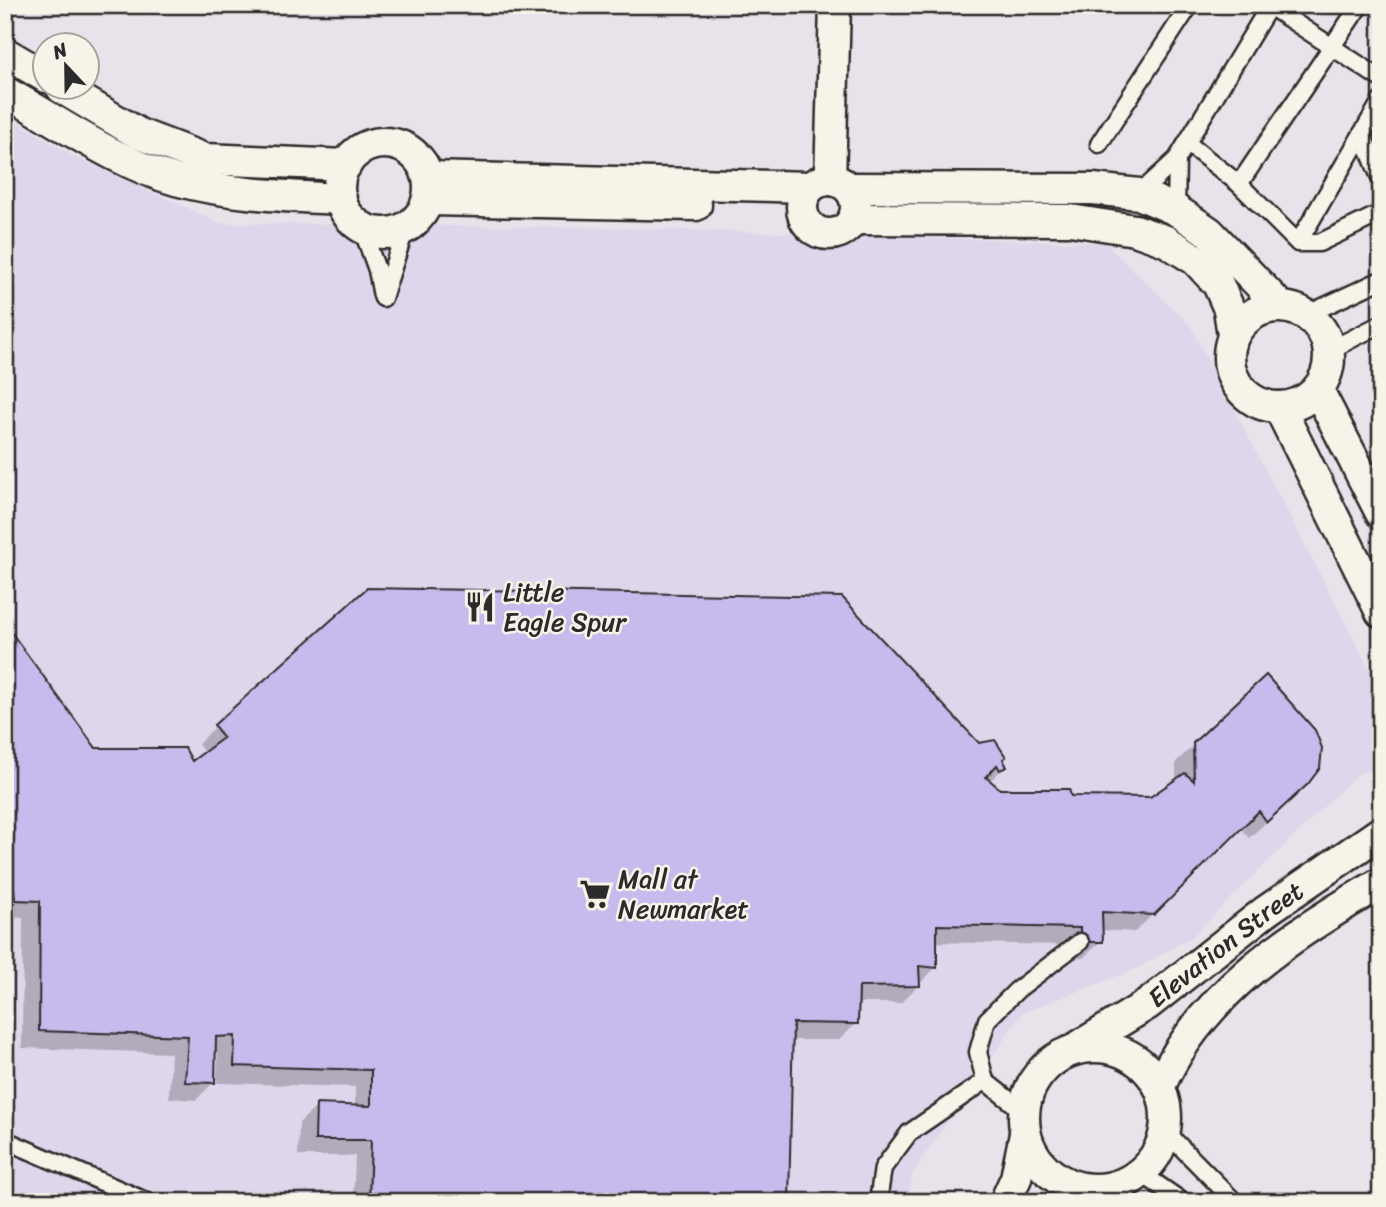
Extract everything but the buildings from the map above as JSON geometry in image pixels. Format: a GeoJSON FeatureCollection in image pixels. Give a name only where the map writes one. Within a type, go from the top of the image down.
{"type":"FeatureCollection","features":[{"type":"Feature","properties":{"kind":"street"},"geometry":{"type":"LineString","coordinates":[[428,188],[823,190],[1093,189],[1139,194],[1176,210],[1209,232],[1294,310],[1318,324],[1330,350],[1328,371],[1318,390],[1300,402],[1279,407],[1251,399],[1241,390],[1229,363],[1233,335],[1229,309],[1218,284],[1186,254],[1166,241],[1135,230],[1070,220],[854,219],[839,233],[828,235],[809,226],[823,190],[835,5]]}},
{"type":"Feature","properties":{"kind":"street"},"geometry":{"type":"LineString","coordinates":[[5,53],[32,69]]}},
{"type":"Feature","properties":{"kind":"street"},"geometry":{"type":"LineString","coordinates":[[5,92],[126,159],[173,179],[224,191],[341,199]]}},
{"type":"Feature","properties":{"kind":"street"},"geometry":{"type":"LineString","coordinates":[[85,102],[139,134],[205,159],[346,165]]}},
{"type":"Feature","properties":{"kind":"street"},"geometry":{"type":"LineString","coordinates":[[373,144],[397,145],[417,156],[428,188],[423,211],[406,227],[384,233],[361,226],[345,210],[341,199],[341,176],[346,165],[362,149],[373,144]]}},
{"type":"Feature","properties":{"kind":"street"},"geometry":{"type":"LineString","coordinates":[[823,190],[855,198],[854,219]]}},
{"type":"Feature","properties":{"kind":"street"},"geometry":{"type":"LineString","coordinates":[[1233,335],[1252,314],[1294,310]]}},
{"type":"Feature","properties":{"kind":"street"},"geometry":{"type":"LineString","coordinates":[[1318,390],[1381,513]]}},
{"type":"Feature","properties":{"kind":"street"},"geometry":{"type":"LineString","coordinates":[[1279,407],[1381,612]]}},
{"type":"Feature","properties":{"kind":"street","name":"Elevation Street"},"geometry":{"type":"LineString","coordinates":[[1004,1202],[1016,1178],[1030,1089],[1042,1069],[1148,1004],[1266,911],[1381,832]]}},
{"type":"Feature","properties":{"kind":"street","name":"Elevation Street"},"geometry":{"type":"LineString","coordinates":[[1160,1086],[1171,1061],[1204,1013],[1280,946],[1327,914],[1381,883]]}},
{"type":"Feature","properties":{"kind":"street","name":"Elevation Street"},"geometry":{"type":"LineString","coordinates":[[1069,1052],[1106,1047],[1128,1054],[1147,1068],[1160,1086]]}},
{"type":"Feature","properties":{"kind":"street"},"geometry":{"type":"LineString","coordinates":[[1024,1123],[1032,1153],[1045,1170],[1078,1195],[1122,1184],[1141,1174],[1157,1155],[1166,1132],[1166,1109],[1160,1086]]}},
{"type":"Feature","properties":{"kind":"lane"},"geometry":{"type":"LineString","coordinates":[[1099,144],[1190,5]]}},
{"type":"Feature","properties":{"kind":"lane"},"geometry":{"type":"LineString","coordinates":[[1239,184],[1360,5]]}},
{"type":"Feature","properties":{"kind":"lane"},"geometry":{"type":"LineString","coordinates":[[1139,194],[1177,159],[1269,6],[1381,79]]}},
{"type":"Feature","properties":{"kind":"lane"},"geometry":{"type":"LineString","coordinates":[[1298,243],[1381,101]]}},
{"type":"Feature","properties":{"kind":"lane"},"geometry":{"type":"LineString","coordinates":[[1362,133],[1381,180]]}},
{"type":"Feature","properties":{"kind":"lane"},"geometry":{"type":"LineString","coordinates":[[1187,143],[1239,184],[1298,243],[1320,243],[1381,213]]}},
{"type":"Feature","properties":{"kind":"lane"},"geometry":{"type":"LineString","coordinates":[[1176,210],[1177,159]]}},
{"type":"Feature","properties":{"kind":"lane"},"geometry":{"type":"LineString","coordinates":[[361,226],[377,270],[383,298],[406,227]]}},
{"type":"Feature","properties":{"kind":"lane"},"geometry":{"type":"LineString","coordinates":[[1294,310],[1381,280]]}},
{"type":"Feature","properties":{"kind":"lane"},"geometry":{"type":"LineString","coordinates":[[1330,350],[1381,324]]}},
{"type":"Feature","properties":{"kind":"lane"},"geometry":{"type":"LineString","coordinates":[[1024,1123],[985,1081],[978,1052],[987,1020],[1017,990],[1080,942]]}},
{"type":"Feature","properties":{"kind":"lane"},"geometry":{"type":"LineString","coordinates":[[878,1202],[883,1168],[909,1133],[985,1081]]}},
{"type":"Feature","properties":{"kind":"lane"},"geometry":{"type":"LineString","coordinates":[[1166,1132],[1235,1202]]}},
{"type":"Feature","properties":{"kind":"lane"},"geometry":{"type":"LineString","coordinates":[[5,1139],[148,1202]]}},
{"type":"Feature","properties":{"kind":"lane"},"geometry":{"type":"LineString","coordinates":[[1141,1174],[1183,1202]]}},
{"type":"Feature","properties":{"kind":"shaded area"},"geometry":{"type":"Polygon","coordinates":[[[5,114],[75,157],[220,223],[623,228],[1105,243],[1190,325],[1381,691],[1381,766],[1357,774],[1193,936],[1136,969],[1022,1013],[912,1174],[909,1202],[34,1202],[26,1199],[5,1189],[5,114]]]}},
{"type":"Feature","properties":{"kind":"place","name":"Little Eagle Spur"},"geometry":{"type":"Point","coordinates":[480,607]}},
{"type":"Feature","properties":{"kind":"place","name":"Mall at Newmarket"},"geometry":{"type":"Point","coordinates":[595,894]}}]}
